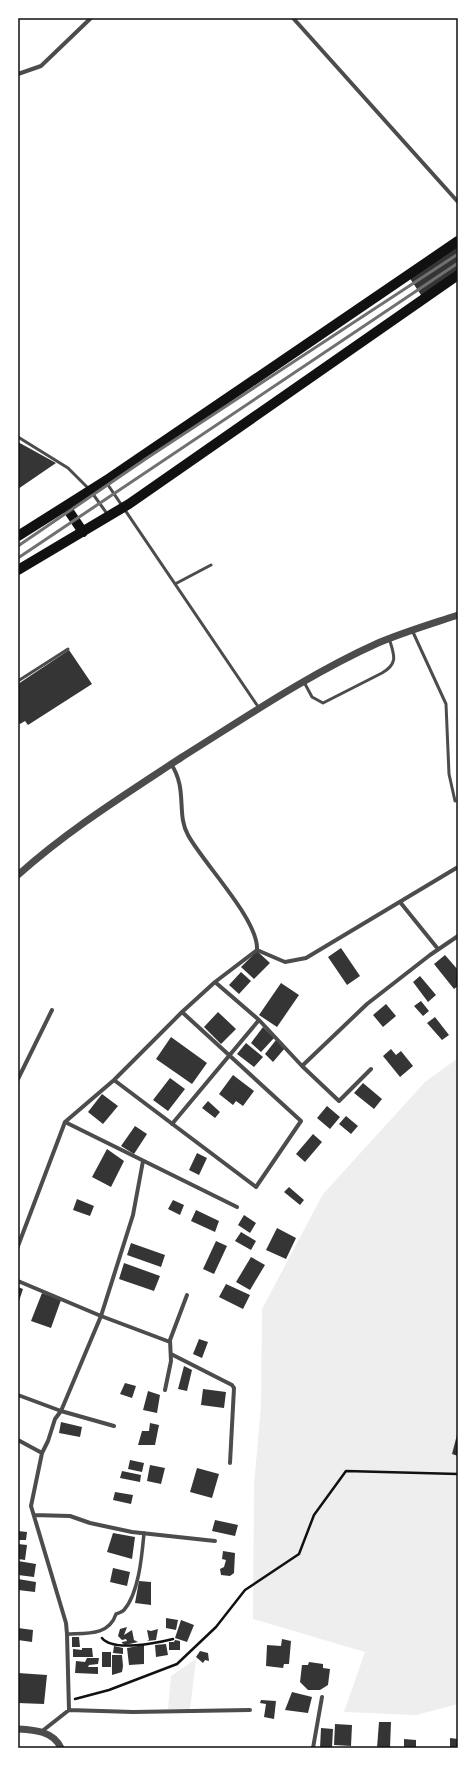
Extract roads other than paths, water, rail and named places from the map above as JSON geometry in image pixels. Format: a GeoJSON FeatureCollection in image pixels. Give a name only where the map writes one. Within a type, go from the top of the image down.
{"type":"FeatureCollection","features":[{"type":"Feature","properties":{"kind":"main road"},"geometry":{"type":"LineString","coordinates":[[18,536],[105,481],[458,241]]}},
{"type":"Feature","properties":{"kind":"main road"},"geometry":{"type":"LineString","coordinates":[[18,570],[123,507],[458,275]]}},
{"type":"Feature","properties":{"kind":"main road"},"geometry":{"type":"LineString","coordinates":[[66,507],[83,532]]}},
{"type":"Feature","properties":{"kind":"street"},"geometry":{"type":"LineString","coordinates":[[18,74],[41,66],[91,18]]}},
{"type":"Feature","properties":{"kind":"street"},"geometry":{"type":"LineString","coordinates":[[293,18],[458,202]]}},
{"type":"Feature","properties":{"kind":"street"},"geometry":{"type":"LineString","coordinates":[[18,875],[113,802],[304,682],[341,661],[389,638],[458,615]]}},
{"type":"Feature","properties":{"kind":"street"},"geometry":{"type":"LineString","coordinates":[[172,764],[180,783],[183,822],[187,835],[229,892],[252,928],[256,937],[257,950]]}},
{"type":"Feature","properties":{"kind":"street"},"geometry":{"type":"LineString","coordinates":[[257,950],[285,962],[306,958],[458,867]]}},
{"type":"Feature","properties":{"kind":"street"},"geometry":{"type":"LineString","coordinates":[[400,902],[438,949]]}},
{"type":"Feature","properties":{"kind":"street"},"geometry":{"type":"LineString","coordinates":[[302,1066],[367,1004],[438,949],[458,936]]}},
{"type":"Feature","properties":{"kind":"street"},"geometry":{"type":"LineString","coordinates":[[18,1246],[64,1122],[114,1080],[182,1012],[215,982],[257,950]]}},
{"type":"Feature","properties":{"kind":"street"},"geometry":{"type":"LineString","coordinates":[[215,982],[259,1020],[302,1066],[340,1100],[371,1069]]}},
{"type":"Feature","properties":{"kind":"street"},"geometry":{"type":"LineString","coordinates":[[18,1079],[52,1010]]}},
{"type":"Feature","properties":{"kind":"street"},"geometry":{"type":"LineString","coordinates":[[114,1080],[256,1187],[301,1121],[230,1054],[182,1012]]}},
{"type":"Feature","properties":{"kind":"street"},"geometry":{"type":"LineString","coordinates":[[172,1124],[259,1020]]}},
{"type":"Feature","properties":{"kind":"street"},"geometry":{"type":"LineString","coordinates":[[64,1122],[237,1208]]}},
{"type":"Feature","properties":{"kind":"street"},"geometry":{"type":"LineString","coordinates":[[69,1710],[66,1623],[31,1506],[42,1454],[54,1419],[61,1411],[102,1316],[133,1215],[143,1161]]}},
{"type":"Feature","properties":{"kind":"street"},"geometry":{"type":"LineString","coordinates":[[18,1281],[170,1342]]}},
{"type":"Feature","properties":{"kind":"street"},"geometry":{"type":"LineString","coordinates":[[165,1390],[171,1354],[170,1342],[187,1295]]}},
{"type":"Feature","properties":{"kind":"street"},"geometry":{"type":"LineString","coordinates":[[171,1354],[232,1385],[234,1388],[230,1463]]}},
{"type":"Feature","properties":{"kind":"street"},"geometry":{"type":"LineString","coordinates":[[18,1395],[61,1411],[114,1426]]}},
{"type":"Feature","properties":{"kind":"street"},"geometry":{"type":"LineString","coordinates":[[18,1440],[42,1454]]}},
{"type":"Feature","properties":{"kind":"street"},"geometry":{"type":"LineString","coordinates":[[34,1515],[70,1516],[90,1524],[144,1533],[215,1541]]}},
{"type":"Feature","properties":{"kind":"street"},"geometry":{"type":"LineString","coordinates":[[67,1634],[98,1633],[114,1621],[116,1614],[124,1611],[140,1569],[144,1533]]}},
{"type":"Feature","properties":{"kind":"street"},"geometry":{"type":"LineString","coordinates":[[313,1748],[322,1697]]}},
{"type":"Feature","properties":{"kind":"street"},"geometry":{"type":"LineString","coordinates":[[41,1732],[69,1710],[141,1712],[250,1710]]}},
{"type":"Feature","properties":{"kind":"street"},"geometry":{"type":"LineString","coordinates":[[18,1729],[41,1732],[55,1739],[61,1748]]}},
{"type":"Feature","properties":{"kind":"lane"},"geometry":{"type":"LineString","coordinates":[[18,437],[68,468],[90,490],[109,516]]}},
{"type":"Feature","properties":{"kind":"lane"},"geometry":{"type":"LineString","coordinates":[[105,481],[260,709]]}},
{"type":"Feature","properties":{"kind":"lane"},"geometry":{"type":"LineString","coordinates":[[175,584],[211,565]]}},
{"type":"Feature","properties":{"kind":"lane"},"geometry":{"type":"LineString","coordinates":[[412,630],[446,704],[450,774],[455,801]]}},
{"type":"Feature","properties":{"kind":"lane"},"geometry":{"type":"LineString","coordinates":[[304,682],[312,697],[324,702],[382,673],[390,668],[393,662],[394,656],[389,638]]}},
{"type":"Feature","properties":{"kind":"lane"},"geometry":{"type":"LineString","coordinates":[[18,681],[68,649]]}},
{"type":"Feature","properties":{"kind":"railway"},"geometry":{"type":"LineString","coordinates":[[18,546],[147,458],[458,254]]}},
{"type":"Feature","properties":{"kind":"railway"},"geometry":{"type":"LineString","coordinates":[[18,558],[458,263]]}}]}
